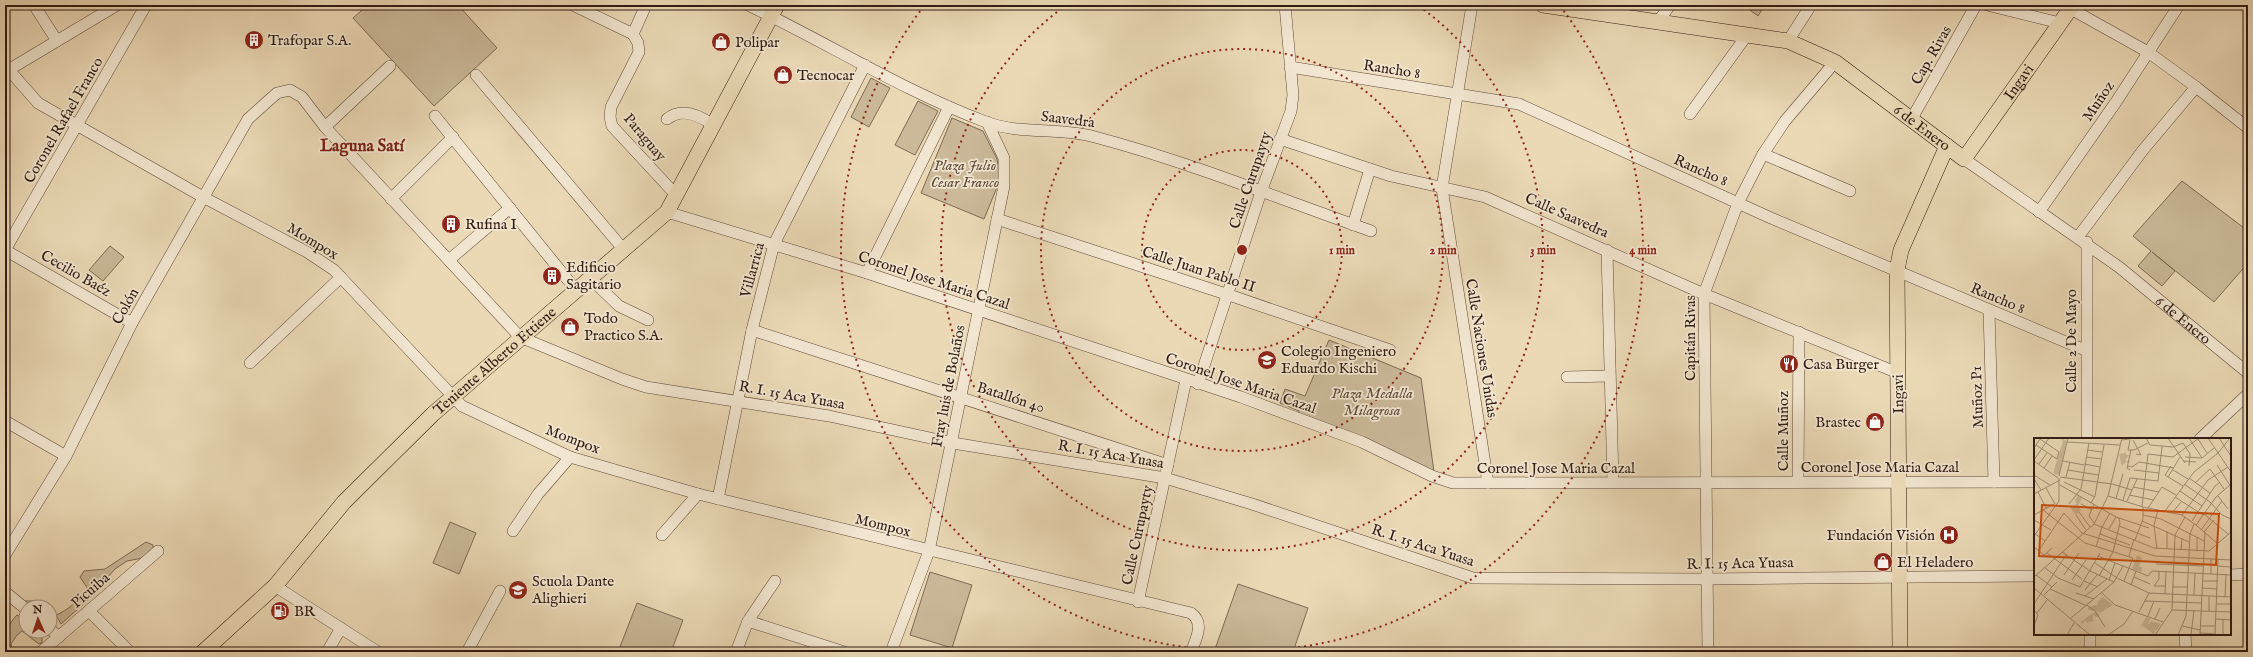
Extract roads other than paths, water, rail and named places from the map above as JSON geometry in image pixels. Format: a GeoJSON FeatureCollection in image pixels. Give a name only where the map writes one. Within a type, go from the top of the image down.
{"type":"FeatureCollection","features":[{"type":"Feature","properties":{"kind":"main road","name":"6 de Enero"},"geometry":{"type":"LineString","coordinates":[[1543,5],[1563,6],[1658,22],[1788,41],[1835,62],[1910,120],[1964,159]]}},
{"type":"Feature","properties":{"kind":"main road","name":"Ingavi"},"geometry":{"type":"LineString","coordinates":[[1964,159],[2072,7]]}},
{"type":"Feature","properties":{"kind":"main road","name":"Teniente Alberto Ettiene"},"geometry":{"type":"LineString","coordinates":[[203,652],[275,586],[344,502],[453,396],[667,212],[774,11]]}},
{"type":"Feature","properties":{"kind":"main road","name":"Ingavi"},"geometry":{"type":"LineString","coordinates":[[1900,652],[1897,270],[1901,250],[1947,146]]}},
{"type":"Feature","properties":{"kind":"street"},"geometry":{"type":"LineString","coordinates":[[34,5],[57,41]]}},
{"type":"Feature","properties":{"kind":"street"},"geometry":{"type":"LineString","coordinates":[[7,71],[117,5]]}},
{"type":"Feature","properties":{"kind":"street","name":"Coronel Rafael Franco"},"geometry":{"type":"LineString","coordinates":[[5,250],[77,124],[138,23],[146,5]]}},
{"type":"Feature","properties":{"kind":"street"},"geometry":{"type":"LineString","coordinates":[[573,5],[633,34],[646,5]]}},
{"type":"Feature","properties":{"kind":"street","name":"Saavedra"},"geometry":{"type":"LineString","coordinates":[[748,5],[774,11],[864,65],[949,107],[987,122],[1002,127],[1076,132],[1095,136],[1371,231]]}},
{"type":"Feature","properties":{"kind":"street","name":"Calle Curupayty"},"geometry":{"type":"LineString","coordinates":[[1198,384],[1229,294],[1261,192],[1291,111],[1293,95],[1284,5]]}},
{"type":"Feature","properties":{"kind":"street","name":"Calle Naciones Unidas"},"geometry":{"type":"LineString","coordinates":[[1472,5],[1459,95],[1442,188],[1488,483]]}},
{"type":"Feature","properties":{"kind":"street"},"geometry":{"type":"LineString","coordinates":[[1658,22],[1670,5]]}},
{"type":"Feature","properties":{"kind":"street"},"geometry":{"type":"LineString","coordinates":[[1788,41],[1811,5]]}},
{"type":"Feature","properties":{"kind":"street","name":"Cap. Rivas"},"geometry":{"type":"LineString","coordinates":[[1910,120],[1976,5]]}},
{"type":"Feature","properties":{"kind":"street"},"geometry":{"type":"LineString","coordinates":[[1987,5],[2060,24]]}},
{"type":"Feature","properties":{"kind":"street","name":"Muñoz"},"geometry":{"type":"LineString","coordinates":[[2039,212],[2179,5]]}},
{"type":"Feature","properties":{"kind":"street"},"geometry":{"type":"LineString","coordinates":[[2072,7],[2148,52],[2248,128]]}},
{"type":"Feature","properties":{"kind":"street","name":"Paraguay"},"geometry":{"type":"LineString","coordinates":[[633,34],[638,43],[639,52],[611,107],[610,117],[612,126],[676,195]]}},
{"type":"Feature","properties":{"kind":"street"},"geometry":{"type":"LineString","coordinates":[[1690,114],[1747,35]]}},
{"type":"Feature","properties":{"kind":"street","name":"Capitán Rivas"},"geometry":{"type":"LineString","coordinates":[[1708,652],[1704,294],[1738,203],[1763,154],[1785,121],[1835,62]]}},
{"type":"Feature","properties":{"kind":"street","name":"Villarrica"},"geometry":{"type":"LineString","coordinates":[[718,499],[752,330],[774,244],[864,65]]}},
{"type":"Feature","properties":{"kind":"street"},"geometry":{"type":"LineString","coordinates":[[325,127],[390,66]]}},
{"type":"Feature","properties":{"kind":"street","name":"Rancho 8"},"geometry":{"type":"LineString","coordinates":[[1290,67],[1519,104],[1738,203],[1897,270],[1989,311],[2086,350]]}},
{"type":"Feature","properties":{"kind":"street","name":"Mompox"},"geometry":{"type":"LineString","coordinates":[[7,71],[38,103],[203,197],[307,252],[334,270],[462,406],[570,457],[698,494],[1138,602],[1191,613],[1196,617],[1199,628],[1191,652]]}},
{"type":"Feature","properties":{"kind":"street"},"geometry":{"type":"LineString","coordinates":[[476,75],[537,145],[624,250]]}},
{"type":"Feature","properties":{"kind":"street"},"geometry":{"type":"LineString","coordinates":[[2082,240],[2142,150],[2196,87]]}},
{"type":"Feature","properties":{"kind":"street","name":"R. I. 15 Aca Yuasa"},"geometry":{"type":"LineString","coordinates":[[290,90],[302,97],[325,127],[520,337],[622,379],[646,386],[829,416],[953,443],[1165,478],[1252,504],[1473,578],[1708,579],[1900,576],[2034,576]]}},
{"type":"Feature","properties":{"kind":"street","name":"Colón"},"geometry":{"type":"LineString","coordinates":[[5,555],[66,456],[132,323],[248,119],[277,93],[290,90]]}},
{"type":"Feature","properties":{"kind":"street"},"geometry":{"type":"LineString","coordinates":[[867,273],[949,107]]}},
{"type":"Feature","properties":{"kind":"street"},"geometry":{"type":"LineString","coordinates":[[667,119],[675,113],[690,113],[713,125]]}},
{"type":"Feature","properties":{"kind":"street"},"geometry":{"type":"LineString","coordinates":[[436,116],[576,290]]}},
{"type":"Feature","properties":{"kind":"street","name":"Fray luis de Bolaños"},"geometry":{"type":"LineString","coordinates":[[890,652],[929,551],[953,443],[960,396],[977,310],[1004,186],[1005,170],[1000,147],[987,122]]}},
{"type":"Feature","properties":{"kind":"street"},"geometry":{"type":"LineString","coordinates":[[391,199],[452,137]]}},
{"type":"Feature","properties":{"kind":"street","name":"Calle Saavedra"},"geometry":{"type":"LineString","coordinates":[[1280,139],[1370,169],[1442,188],[1484,196],[1704,294],[1898,373]]}},
{"type":"Feature","properties":{"kind":"street"},"geometry":{"type":"LineString","coordinates":[[1763,154],[1850,191]]}},
{"type":"Feature","properties":{"kind":"street","name":"6 de Enero"},"geometry":{"type":"LineString","coordinates":[[1964,159],[2039,212],[2082,240],[2248,373]]}},
{"type":"Feature","properties":{"kind":"street"},"geometry":{"type":"LineString","coordinates":[[1353,225],[1370,169]]}},
{"type":"Feature","properties":{"kind":"street"},"geometry":{"type":"LineString","coordinates":[[449,260],[510,208]]}},
{"type":"Feature","properties":{"kind":"street","name":"Coronel Jose Maria Cazal"},"geometry":{"type":"LineString","coordinates":[[667,212],[867,273],[1292,415],[1362,442],[1453,483],[2034,482]]}},
{"type":"Feature","properties":{"kind":"street","name":"Calle Juan Pablo II"},"geometry":{"type":"LineString","coordinates":[[997,219],[1229,294],[1390,350]]}},
{"type":"Feature","properties":{"kind":"street","name":"Calle 2 De Mayo"},"geometry":{"type":"LineString","coordinates":[[2082,240],[2086,350],[2087,438]]}},
{"type":"Feature","properties":{"kind":"street","name":"Cecilio Baéz"},"geometry":{"type":"LineString","coordinates":[[5,250],[132,323]]}},
{"type":"Feature","properties":{"kind":"street"},"geometry":{"type":"LineString","coordinates":[[1607,250],[1613,482]]}},
{"type":"Feature","properties":{"kind":"street"},"geometry":{"type":"LineString","coordinates":[[250,363],[341,277]]}},
{"type":"Feature","properties":{"kind":"street"},"geometry":{"type":"LineString","coordinates":[[590,278],[619,306],[648,320]]}},
{"type":"Feature","properties":{"kind":"street","name":"Muñoz P1"},"geometry":{"type":"LineString","coordinates":[[1989,311],[1994,482]]}},
{"type":"Feature","properties":{"kind":"street","name":"Batallón 40"},"geometry":{"type":"LineString","coordinates":[[752,330],[960,396],[1168,466]]}},
{"type":"Feature","properties":{"kind":"street","name":"Calle Muñoz"},"geometry":{"type":"LineString","coordinates":[[1798,482],[1799,332]]}},
{"type":"Feature","properties":{"kind":"street"},"geometry":{"type":"LineString","coordinates":[[1567,376],[1610,376]]}},
{"type":"Feature","properties":{"kind":"street","name":"Calle Curupayty"},"geometry":{"type":"LineString","coordinates":[[1138,602],[1186,380]]}},
{"type":"Feature","properties":{"kind":"street"},"geometry":{"type":"LineString","coordinates":[[2201,438],[2248,394]]}},
{"type":"Feature","properties":{"kind":"street"},"geometry":{"type":"LineString","coordinates":[[5,421],[66,456]]}},
{"type":"Feature","properties":{"kind":"street"},"geometry":{"type":"LineString","coordinates":[[513,530],[538,494],[570,457]]}},
{"type":"Feature","properties":{"kind":"street"},"geometry":{"type":"LineString","coordinates":[[662,535],[698,494]]}},
{"type":"Feature","properties":{"kind":"street","name":"Picuiba"},"geometry":{"type":"LineString","coordinates":[[41,652],[158,551]]}},
{"type":"Feature","properties":{"kind":"street"},"geometry":{"type":"LineString","coordinates":[[2231,575],[2248,574]]}},
{"type":"Feature","properties":{"kind":"street"},"geometry":{"type":"LineString","coordinates":[[736,652],[748,621],[775,581]]}},
{"type":"Feature","properties":{"kind":"street"},"geometry":{"type":"LineString","coordinates":[[275,586],[378,652]]}},
{"type":"Feature","properties":{"kind":"street"},"geometry":{"type":"LineString","coordinates":[[5,592],[18,603]]}},
{"type":"Feature","properties":{"kind":"street"},"geometry":{"type":"LineString","coordinates":[[468,652],[500,592]]}},
{"type":"Feature","properties":{"kind":"street"},"geometry":{"type":"LineString","coordinates":[[89,611],[130,652]]}},
{"type":"Feature","properties":{"kind":"street"},"geometry":{"type":"LineString","coordinates":[[748,621],[844,652]]}},
{"type":"Feature","properties":{"kind":"street"},"geometry":{"type":"LineString","coordinates":[[326,652],[341,628]]}},
{"type":"Feature","properties":{"kind":"street"},"geometry":{"type":"LineString","coordinates":[[2090,635],[2090,652]]}},
{"type":"Feature","properties":{"kind":"street"},"geometry":{"type":"LineString","coordinates":[[2185,635],[2186,652]]}},
{"type":"Feature","properties":{"kind":"place","name":"Trafopar S.A."},"geometry":{"type":"Point","coordinates":[254,40]}},
{"type":"Feature","properties":{"kind":"place","name":"Polipar"},"geometry":{"type":"Point","coordinates":[721,42]}},
{"type":"Feature","properties":{"kind":"place","name":"Tecnocar"},"geometry":{"type":"Point","coordinates":[783,75]}},
{"type":"Feature","properties":{"kind":"place","name":"Rufina I"},"geometry":{"type":"Point","coordinates":[451,224]}},
{"type":"Feature","properties":{"kind":"place","name":"Edificio Sagitario"},"geometry":{"type":"Point","coordinates":[552,276]}},
{"type":"Feature","properties":{"kind":"place","name":"Todo Practico S.A."},"geometry":{"type":"Point","coordinates":[570,327]}},
{"type":"Feature","properties":{"kind":"place","name":"Colegio Ingeniero Eduardo Kischi"},"geometry":{"type":"Point","coordinates":[1267,360]}},
{"type":"Feature","properties":{"kind":"place","name":"Casa Burger"},"geometry":{"type":"Point","coordinates":[1789,364]}},
{"type":"Feature","properties":{"kind":"place","name":"Brastec"},"geometry":{"type":"Point","coordinates":[1875,422]}},
{"type":"Feature","properties":{"kind":"place","name":"Fundación Visión"},"geometry":{"type":"Point","coordinates":[1949,535]}},
{"type":"Feature","properties":{"kind":"place","name":"El Heladero"},"geometry":{"type":"Point","coordinates":[1883,562]}},
{"type":"Feature","properties":{"kind":"place","name":"Scuola Dante Alighieri"},"geometry":{"type":"Point","coordinates":[518,590]}},
{"type":"Feature","properties":{"kind":"place","name":"BR"},"geometry":{"type":"Point","coordinates":[280,611]}},
{"type":"Feature","properties":{"kind":"district","name":"Laguna Satí"},"geometry":{"type":"Point","coordinates":[362,145]}},
{"type":"Feature","properties":{"kind":"park label","name":"Plaza Julio Cesar Franco"},"geometry":{"type":"Point","coordinates":[965,174]}},
{"type":"Feature","properties":{"kind":"park label","name":"Plaza Medalla Milagrosa"},"geometry":{"type":"Point","coordinates":[1372,402]}}]}
